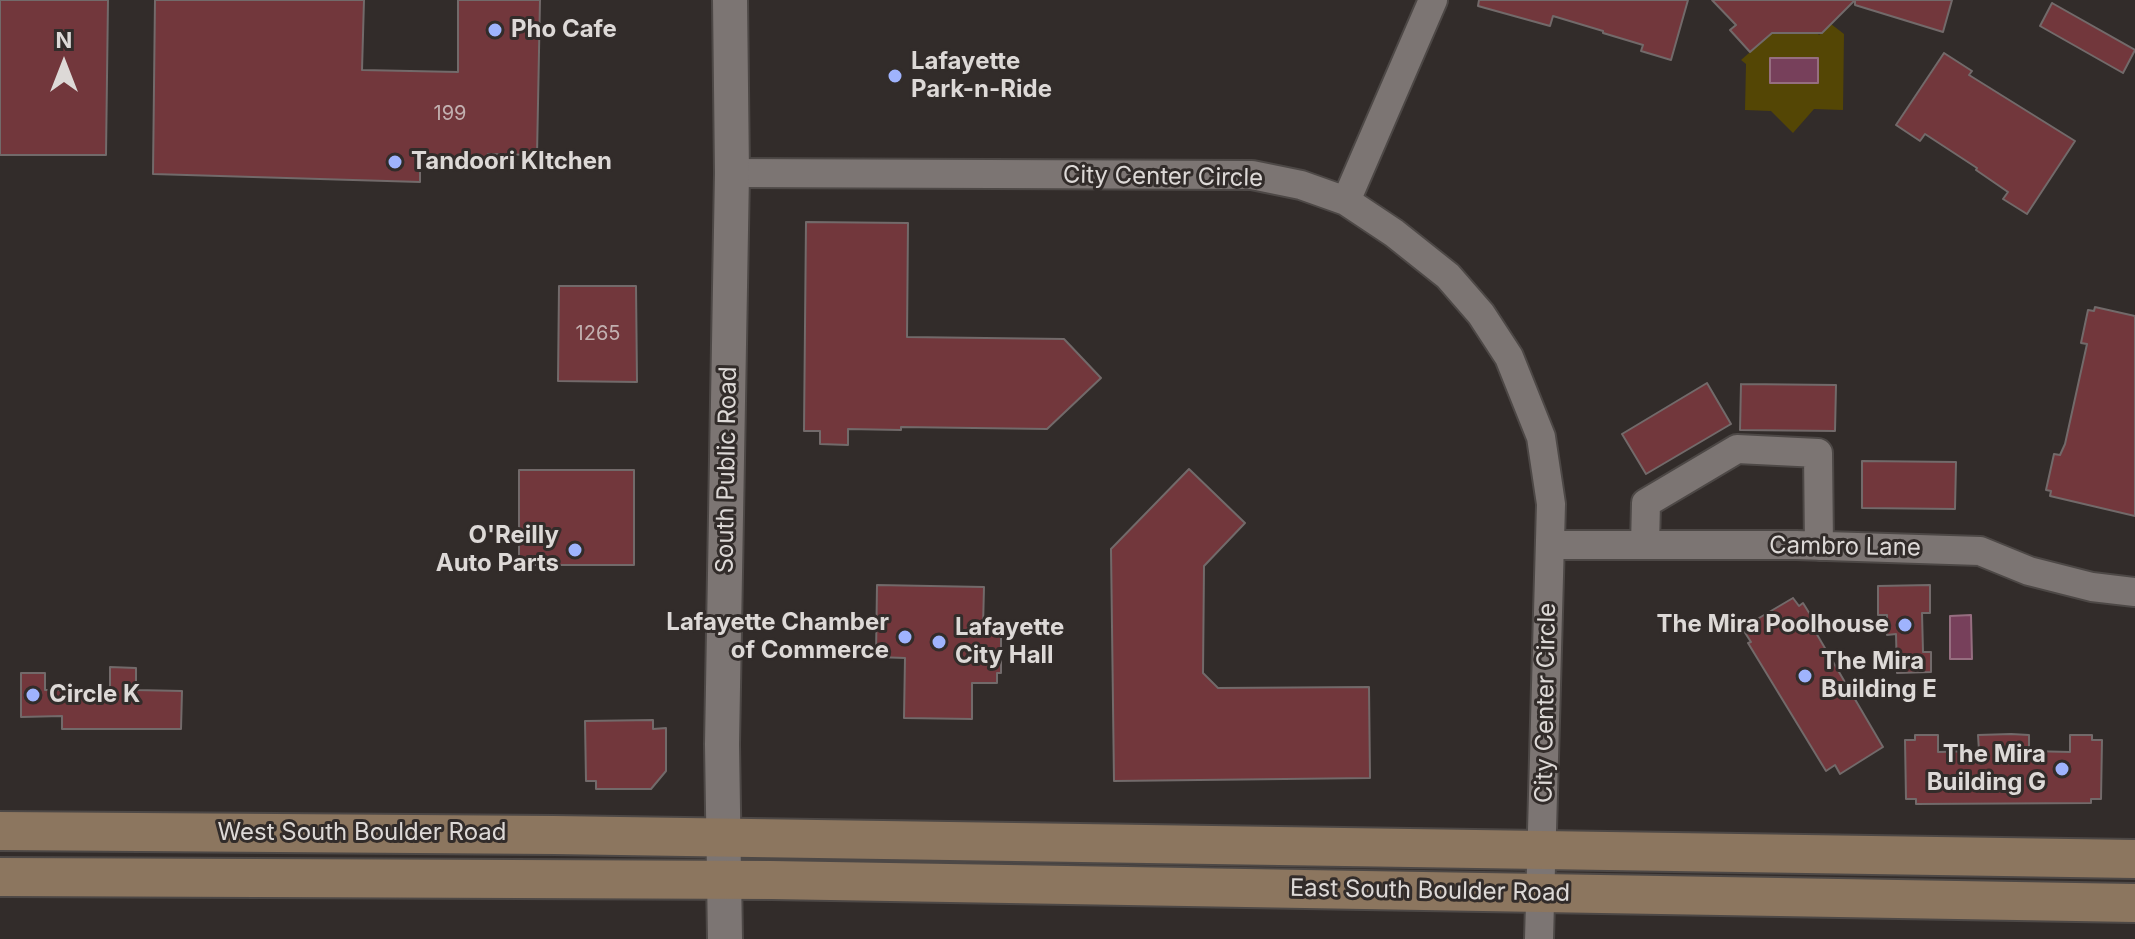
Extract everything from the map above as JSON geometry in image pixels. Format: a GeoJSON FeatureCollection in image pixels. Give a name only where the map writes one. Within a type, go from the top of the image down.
{"type":"FeatureCollection","features":[{"type":"Feature","properties":{"kind":"main road","name":"West South Boulder Road"},"geometry":{"type":"LineString","coordinates":[[0,831],[725,838]]}},
{"type":"Feature","properties":{"kind":"main road","name":"East South Boulder Road"},"geometry":{"type":"LineString","coordinates":[[725,838],[2135,859]]}},
{"type":"Feature","properties":{"kind":"main road","name":"West South Boulder Road"},"geometry":{"type":"LineString","coordinates":[[0,877],[724,880]]}},
{"type":"Feature","properties":{"kind":"main road","name":"East South Boulder Road"},"geometry":{"type":"LineString","coordinates":[[724,880],[2135,903]]}},
{"type":"Feature","properties":{"kind":"street","name":"South Public Road"},"geometry":{"type":"LineString","coordinates":[[725,939],[722,744],[732,173],[730,0]]}},
{"type":"Feature","properties":{"kind":"street"},"geometry":{"type":"LineString","coordinates":[[1346,201],[1433,0]]}},
{"type":"Feature","properties":{"kind":"street","name":"City Center Circle"},"geometry":{"type":"LineString","coordinates":[[732,173],[1252,175],[1301,185],[1346,201],[1394,233],[1448,276],[1481,314],[1509,357],[1541,437],[1551,504],[1539,939]]}},
{"type":"Feature","properties":{"kind":"street"},"geometry":{"type":"LineString","coordinates":[[1645,545],[1646,503],[1737,449],[1818,453],[1819,546]]}},
{"type":"Feature","properties":{"kind":"street","name":"Cambro Lane"},"geometry":{"type":"LineString","coordinates":[[1550,545],[1819,546],[1980,551],[2029,571],[2092,587],[2135,592]]}},
{"type":"Feature","properties":{"kind":"shaded area"},"geometry":{"type":"Polygon","coordinates":[[[1800,16],[1819,35],[1831,24],[1844,34],[1843,110],[1814,109],[1793,133],[1771,111],[1745,110],[1746,64],[1741,60],[1772,33],[1800,16]]]}},
{"type":"Feature","properties":{"kind":"shaded area"},"geometry":{"type":"Polygon","coordinates":[[[1770,58],[1818,58],[1818,83],[1770,83],[1770,58]]]}},
{"type":"Feature","properties":{"kind":"shaded area"},"geometry":{"type":"Polygon","coordinates":[[[1971,615],[1972,659],[1950,659],[1950,616],[1971,615]]]}},
{"type":"Feature","properties":{"kind":"building"},"geometry":{"type":"Polygon","coordinates":[[[0,0],[108,0],[106,155],[0,155],[0,0]]]}},
{"type":"Feature","properties":{"kind":"building"},"geometry":{"type":"Polygon","coordinates":[[[155,0],[364,0],[362,70],[458,72],[458,0],[540,0],[537,155],[488,154],[488,167],[420,166],[420,182],[153,174],[155,0]]]}},
{"type":"Feature","properties":{"kind":"building"},"geometry":{"type":"Polygon","coordinates":[[[1479,0],[1688,0],[1671,60],[1641,51],[1643,45],[1603,31],[1553,16],[1550,26],[1478,6],[1479,0]]]}},
{"type":"Feature","properties":{"kind":"building"},"geometry":{"type":"Polygon","coordinates":[[[1712,0],[1855,0],[1822,33],[1772,33],[1750,52],[1730,30],[1736,25],[1712,0]]]}},
{"type":"Feature","properties":{"kind":"building"},"geometry":{"type":"Polygon","coordinates":[[[1855,0],[1952,0],[1943,32],[1855,5],[1855,0]]]}},
{"type":"Feature","properties":{"kind":"building"},"geometry":{"type":"Polygon","coordinates":[[[2052,3],[2135,50],[2123,73],[2040,26],[2052,3]]]}},
{"type":"Feature","properties":{"kind":"building"},"geometry":{"type":"Polygon","coordinates":[[[1944,53],[1972,71],[1969,75],[2075,141],[2027,214],[2003,199],[2008,192],[1977,168],[1925,134],[1920,141],[1896,125],[1944,53]]]}},
{"type":"Feature","properties":{"kind":"building"},"geometry":{"type":"Polygon","coordinates":[[[806,222],[908,223],[907,337],[1064,339],[1101,378],[1047,429],[848,429],[848,445],[820,444],[820,431],[804,431],[806,222]]]}},
{"type":"Feature","properties":{"kind":"building"},"geometry":{"type":"Polygon","coordinates":[[[559,286],[636,286],[637,382],[558,381],[559,286]]]}},
{"type":"Feature","properties":{"kind":"building"},"geometry":{"type":"Polygon","coordinates":[[[2095,307],[2135,316],[2135,516],[2050,496],[2051,491],[2046,490],[2054,454],[2060,455],[2065,444],[2087,344],[2081,343],[2088,310],[2094,311],[2095,307]]]}},
{"type":"Feature","properties":{"kind":"building"},"geometry":{"type":"Polygon","coordinates":[[[1707,383],[1731,424],[1646,474],[1622,434],[1707,383]]]}},
{"type":"Feature","properties":{"kind":"building"},"geometry":{"type":"Polygon","coordinates":[[[1741,384],[1836,385],[1835,431],[1740,430],[1741,384]]]}},
{"type":"Feature","properties":{"kind":"building"},"geometry":{"type":"Polygon","coordinates":[[[1862,461],[1956,462],[1955,509],[1862,508],[1862,461]]]}},
{"type":"Feature","properties":{"kind":"building"},"geometry":{"type":"Polygon","coordinates":[[[1189,469],[1245,523],[1204,566],[1203,673],[1218,688],[1369,687],[1370,778],[1114,781],[1111,549],[1189,469]]]}},
{"type":"Feature","properties":{"kind":"building"},"geometry":{"type":"Polygon","coordinates":[[[519,470],[634,470],[634,565],[519,565],[519,470]]]}},
{"type":"Feature","properties":{"kind":"building","name":"Lafayette City Hall"},"geometry":{"type":"Polygon","coordinates":[[[877,585],[984,587],[983,627],[1001,627],[1001,673],[997,673],[997,683],[972,683],[972,719],[904,718],[905,658],[876,657],[877,585]]]}},
{"type":"Feature","properties":{"kind":"building","name":"The Mira Poolhouse"},"geometry":{"type":"Polygon","coordinates":[[[1930,585],[1930,613],[1922,613],[1923,652],[1931,652],[1931,672],[1897,673],[1896,634],[1887,635],[1887,615],[1878,615],[1878,586],[1930,585]]]}},
{"type":"Feature","properties":{"kind":"building","name":"The Mira Building E"},"geometry":{"type":"Polygon","coordinates":[[[1793,598],[1799,606],[1803,603],[1816,624],[1812,626],[1883,747],[1840,774],[1835,765],[1826,771],[1748,643],[1751,642],[1742,628],[1793,598]]]}},
{"type":"Feature","properties":{"kind":"building","name":"Circle K"},"geometry":{"type":"Polygon","coordinates":[[[110,667],[136,668],[136,690],[182,691],[181,729],[62,729],[62,716],[21,717],[21,673],[45,673],[45,690],[110,690],[110,667]]]}},
{"type":"Feature","properties":{"kind":"building"},"geometry":{"type":"Polygon","coordinates":[[[653,720],[653,729],[666,728],[666,771],[651,789],[596,789],[596,781],[586,781],[585,721],[653,720]]]}},
{"type":"Feature","properties":{"kind":"building"},"geometry":{"type":"Polygon","coordinates":[[[2011,734],[2029,735],[2029,751],[2070,752],[2070,735],[2092,735],[2092,740],[2102,740],[2101,799],[2091,799],[2091,803],[1916,804],[1916,799],[1906,799],[1905,740],[1915,740],[1915,735],[1938,735],[1938,752],[1979,751],[1978,735],[2011,734]]]}},
{"type":"Feature","properties":{"kind":"place","name":"Pho Cafe"},"geometry":{"type":"Point","coordinates":[495,30]}},
{"type":"Feature","properties":{"kind":"place","name":"Lafayette Park-n-Ride"},"geometry":{"type":"Point","coordinates":[895,76]}},
{"type":"Feature","properties":{"kind":"place","name":"Tandoori KItchen"},"geometry":{"type":"Point","coordinates":[395,162]}},
{"type":"Feature","properties":{"kind":"place","name":"O'Reilly Auto Parts"},"geometry":{"type":"Point","coordinates":[575,550]}},
{"type":"Feature","properties":{"kind":"place","name":"The Mira Poolhouse"},"geometry":{"type":"Point","coordinates":[1905,625]}},
{"type":"Feature","properties":{"kind":"place","name":"Lafayette Chamber of Commerce"},"geometry":{"type":"Point","coordinates":[905,637]}},
{"type":"Feature","properties":{"kind":"place","name":"Lafayette City Hall"},"geometry":{"type":"Point","coordinates":[939,642]}},
{"type":"Feature","properties":{"kind":"place","name":"The Mira Building E"},"geometry":{"type":"Point","coordinates":[1805,676]}},
{"type":"Feature","properties":{"kind":"place","name":"Circle K"},"geometry":{"type":"Point","coordinates":[33,695]}},
{"type":"Feature","properties":{"kind":"place","name":"The Mira Building G"},"geometry":{"type":"Point","coordinates":[2062,769]}}]}
